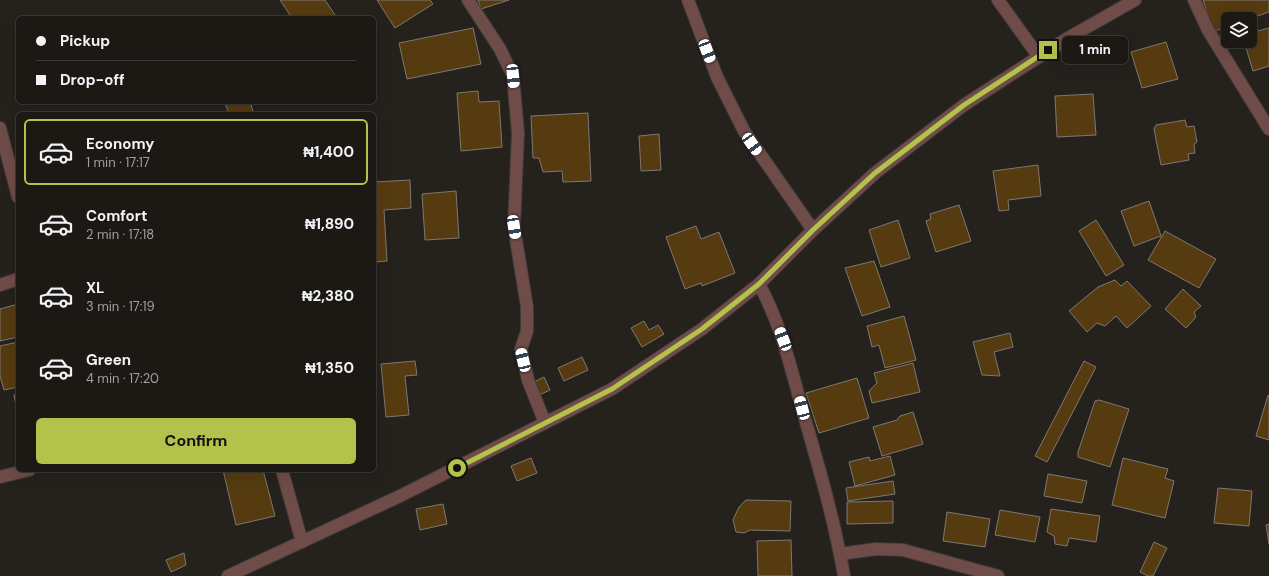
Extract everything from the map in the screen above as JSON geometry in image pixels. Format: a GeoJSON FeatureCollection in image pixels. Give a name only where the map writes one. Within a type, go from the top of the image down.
{"type":"FeatureCollection","features":[{"type":"Feature","properties":{"kind":"street"},"geometry":{"type":"LineString","coordinates":[[468,0],[500,49],[513,76],[518,133],[514,227],[527,308],[527,331],[521,349],[528,380],[545,423]]}},
{"type":"Feature","properties":{"kind":"street"},"geometry":{"type":"LineString","coordinates":[[688,0],[717,77],[744,131],[813,230]]}},
{"type":"Feature","properties":{"kind":"street"},"geometry":{"type":"LineString","coordinates":[[998,0],[1039,57]]}},
{"type":"Feature","properties":{"kind":"street"},"geometry":{"type":"LineString","coordinates":[[228,576],[400,496],[612,389],[702,329],[759,284],[813,230],[881,169],[964,105],[1068,38],[1135,0]]}},
{"type":"Feature","properties":{"kind":"street"},"geometry":{"type":"LineString","coordinates":[[1194,0],[1208,30],[1269,129]]}},
{"type":"Feature","properties":{"kind":"street"},"geometry":{"type":"LineString","coordinates":[[0,128],[16,189]]}},
{"type":"Feature","properties":{"kind":"street"},"geometry":{"type":"LineString","coordinates":[[0,285],[16,280]]}},
{"type":"Feature","properties":{"kind":"street"},"geometry":{"type":"LineString","coordinates":[[759,284],[768,301],[783,339],[818,463],[844,576]]}},
{"type":"Feature","properties":{"kind":"street"},"geometry":{"type":"LineString","coordinates":[[0,477],[21,472]]}},
{"type":"Feature","properties":{"kind":"street"},"geometry":{"type":"LineString","coordinates":[[283,472],[302,542]]}},
{"type":"Feature","properties":{"kind":"street"},"geometry":{"type":"LineString","coordinates":[[840,554],[876,549],[903,550],[998,576]]}},
{"type":"Feature","properties":{"kind":"building"},"geometry":{"type":"Polygon","coordinates":[[[280,0],[325,0],[336,16],[291,16],[280,0]]]}},
{"type":"Feature","properties":{"kind":"building"},"geometry":{"type":"Polygon","coordinates":[[[377,0],[430,0],[433,4],[395,28],[377,0]]]}},
{"type":"Feature","properties":{"kind":"building"},"geometry":{"type":"Polygon","coordinates":[[[478,0],[509,0],[481,9],[478,0]]]}},
{"type":"Feature","properties":{"kind":"building"},"geometry":{"type":"Polygon","coordinates":[[[1203,0],[1269,0],[1269,12],[1257,16],[1257,12],[1221,12],[1221,29],[1213,32],[1203,0]]]}},
{"type":"Feature","properties":{"kind":"building"},"geometry":{"type":"Polygon","coordinates":[[[473,28],[481,64],[407,79],[399,43],[473,28]]]}},
{"type":"Feature","properties":{"kind":"building"},"geometry":{"type":"Polygon","coordinates":[[[1269,28],[1269,66],[1253,71],[1246,48],[1257,48],[1257,31],[1269,28]]]}},
{"type":"Feature","properties":{"kind":"building"},"geometry":{"type":"Polygon","coordinates":[[[1166,42],[1178,79],[1142,88],[1131,52],[1166,42]]]}},
{"type":"Feature","properties":{"kind":"building"},"geometry":{"type":"Polygon","coordinates":[[[478,91],[479,102],[499,101],[502,147],[461,151],[457,93],[478,91]]]}},
{"type":"Feature","properties":{"kind":"building"},"geometry":{"type":"Polygon","coordinates":[[[1093,94],[1096,135],[1057,137],[1055,96],[1093,94]]]}},
{"type":"Feature","properties":{"kind":"building"},"geometry":{"type":"Polygon","coordinates":[[[225,104],[251,104],[253,112],[228,112],[225,104]]]}},
{"type":"Feature","properties":{"kind":"building"},"geometry":{"type":"Polygon","coordinates":[[[588,113],[591,181],[563,182],[562,171],[543,172],[539,158],[533,158],[531,116],[588,113]]]}},
{"type":"Feature","properties":{"kind":"building"},"geometry":{"type":"Polygon","coordinates":[[[1185,120],[1187,127],[1194,126],[1197,142],[1194,144],[1195,153],[1188,154],[1189,160],[1161,165],[1154,129],[1156,125],[1185,120]]]}},
{"type":"Feature","properties":{"kind":"building"},"geometry":{"type":"Polygon","coordinates":[[[659,134],[661,170],[641,171],[639,136],[659,134]]]}},
{"type":"Feature","properties":{"kind":"building"},"geometry":{"type":"Polygon","coordinates":[[[1038,165],[1041,196],[1008,200],[1009,210],[999,211],[993,171],[1038,165]]]}},
{"type":"Feature","properties":{"kind":"building"},"geometry":{"type":"Polygon","coordinates":[[[410,180],[411,208],[384,210],[387,261],[376,262],[376,182],[410,180]]]}},
{"type":"Feature","properties":{"kind":"building"},"geometry":{"type":"Polygon","coordinates":[[[456,191],[459,238],[425,240],[422,194],[456,191]]]}},
{"type":"Feature","properties":{"kind":"building"},"geometry":{"type":"Polygon","coordinates":[[[1149,201],[1161,236],[1134,246],[1121,211],[1149,201]]]}},
{"type":"Feature","properties":{"kind":"building"},"geometry":{"type":"Polygon","coordinates":[[[959,205],[971,241],[936,252],[926,221],[931,219],[930,214],[959,205]]]}},
{"type":"Feature","properties":{"kind":"building"},"geometry":{"type":"Polygon","coordinates":[[[898,220],[910,258],[881,267],[869,230],[898,220]]]}},
{"type":"Feature","properties":{"kind":"building"},"geometry":{"type":"Polygon","coordinates":[[[1096,220],[1124,265],[1106,276],[1079,231],[1096,220]]]}},
{"type":"Feature","properties":{"kind":"building"},"geometry":{"type":"Polygon","coordinates":[[[696,226],[701,239],[719,232],[735,273],[702,286],[701,283],[685,289],[666,237],[696,226]]]}},
{"type":"Feature","properties":{"kind":"building"},"geometry":{"type":"Polygon","coordinates":[[[1165,231],[1216,259],[1199,288],[1148,260],[1165,231]]]}},
{"type":"Feature","properties":{"kind":"building"},"geometry":{"type":"Polygon","coordinates":[[[874,261],[890,307],[862,316],[845,268],[874,261]]]}},
{"type":"Feature","properties":{"kind":"building"},"geometry":{"type":"Polygon","coordinates":[[[1115,280],[1121,286],[1127,281],[1151,306],[1127,328],[1116,316],[1105,326],[1097,323],[1087,332],[1069,311],[1098,287],[1115,280]]]}},
{"type":"Feature","properties":{"kind":"building"},"geometry":{"type":"Polygon","coordinates":[[[1183,289],[1201,306],[1194,312],[1196,317],[1186,328],[1165,309],[1183,289]]]}},
{"type":"Feature","properties":{"kind":"building"},"geometry":{"type":"Polygon","coordinates":[[[16,305],[16,337],[0,341],[0,309],[16,305]]]}},
{"type":"Feature","properties":{"kind":"building"},"geometry":{"type":"Polygon","coordinates":[[[904,316],[916,360],[885,368],[879,345],[872,347],[867,326],[904,316]]]}},
{"type":"Feature","properties":{"kind":"building"},"geometry":{"type":"Polygon","coordinates":[[[644,321],[649,330],[658,325],[664,334],[642,347],[631,328],[644,321]]]}},
{"type":"Feature","properties":{"kind":"building"},"geometry":{"type":"Polygon","coordinates":[[[1010,333],[1013,347],[994,352],[1000,376],[982,375],[973,342],[1010,333]]]}},
{"type":"Feature","properties":{"kind":"building"},"geometry":{"type":"Polygon","coordinates":[[[16,342],[16,387],[4,390],[0,376],[0,346],[16,342]]]}},
{"type":"Feature","properties":{"kind":"building"},"geometry":{"type":"Polygon","coordinates":[[[582,357],[588,370],[564,381],[558,368],[582,357]]]}},
{"type":"Feature","properties":{"kind":"building"},"geometry":{"type":"Polygon","coordinates":[[[415,361],[417,375],[405,376],[409,415],[386,417],[381,364],[415,361]]]}},
{"type":"Feature","properties":{"kind":"building"},"geometry":{"type":"Polygon","coordinates":[[[1084,361],[1096,367],[1047,462],[1035,456],[1084,361]]]}},
{"type":"Feature","properties":{"kind":"building"},"geometry":{"type":"Polygon","coordinates":[[[913,363],[920,392],[872,403],[869,391],[877,383],[874,373],[913,363]]]}},
{"type":"Feature","properties":{"kind":"building"},"geometry":{"type":"Polygon","coordinates":[[[544,377],[550,390],[537,396],[532,383],[544,377]]]}},
{"type":"Feature","properties":{"kind":"building"},"geometry":{"type":"Polygon","coordinates":[[[857,378],[869,418],[819,433],[806,393],[857,378]]]}},
{"type":"Feature","properties":{"kind":"building"},"geometry":{"type":"Polygon","coordinates":[[[16,394],[16,406],[14,395],[16,394]]]}},
{"type":"Feature","properties":{"kind":"building"},"geometry":{"type":"Polygon","coordinates":[[[1268,395],[1269,396],[1269,440],[1256,436],[1268,395]]]}},
{"type":"Feature","properties":{"kind":"building"},"geometry":{"type":"Polygon","coordinates":[[[1099,400],[1129,409],[1110,467],[1078,457],[1078,452],[1095,401],[1099,400]]]}},
{"type":"Feature","properties":{"kind":"building"},"geometry":{"type":"Polygon","coordinates":[[[913,412],[923,444],[882,456],[873,427],[897,420],[900,416],[913,412]]]}},
{"type":"Feature","properties":{"kind":"building"},"geometry":{"type":"Polygon","coordinates":[[[890,456],[895,475],[855,486],[849,462],[869,457],[870,461],[890,456]]]}},
{"type":"Feature","properties":{"kind":"building"},"geometry":{"type":"Polygon","coordinates":[[[531,458],[537,473],[517,481],[511,466],[531,458]]]}},
{"type":"Feature","properties":{"kind":"building"},"geometry":{"type":"Polygon","coordinates":[[[1123,458],[1168,469],[1165,478],[1174,481],[1165,518],[1112,505],[1123,458]]]}},
{"type":"Feature","properties":{"kind":"building"},"geometry":{"type":"Polygon","coordinates":[[[223,472],[264,472],[275,516],[236,525],[223,472]]]}},
{"type":"Feature","properties":{"kind":"building"},"geometry":{"type":"Polygon","coordinates":[[[1048,474],[1087,481],[1082,503],[1044,496],[1048,474]]]}},
{"type":"Feature","properties":{"kind":"building"},"geometry":{"type":"Polygon","coordinates":[[[893,481],[895,494],[848,501],[846,488],[893,481]]]}},
{"type":"Feature","properties":{"kind":"building"},"geometry":{"type":"Polygon","coordinates":[[[1218,488],[1252,491],[1249,526],[1214,523],[1218,488]]]}},
{"type":"Feature","properties":{"kind":"building"},"geometry":{"type":"Polygon","coordinates":[[[746,500],[791,501],[790,531],[750,530],[744,533],[736,532],[733,520],[739,507],[746,500]]]}},
{"type":"Feature","properties":{"kind":"building"},"geometry":{"type":"Polygon","coordinates":[[[893,501],[893,523],[847,524],[847,502],[893,501]]]}},
{"type":"Feature","properties":{"kind":"building"},"geometry":{"type":"Polygon","coordinates":[[[443,504],[447,524],[420,530],[416,509],[443,504]]]}},
{"type":"Feature","properties":{"kind":"building"},"geometry":{"type":"Polygon","coordinates":[[[1051,509],[1100,516],[1096,542],[1069,538],[1067,546],[1055,544],[1054,536],[1047,532],[1051,509]]]}},
{"type":"Feature","properties":{"kind":"building"},"geometry":{"type":"Polygon","coordinates":[[[1000,510],[1040,517],[1035,542],[995,535],[1000,510]]]}},
{"type":"Feature","properties":{"kind":"building"},"geometry":{"type":"Polygon","coordinates":[[[947,512],[990,519],[985,547],[943,541],[947,512]]]}},
{"type":"Feature","properties":{"kind":"building"},"geometry":{"type":"Polygon","coordinates":[[[1269,524],[1269,544],[1266,525],[1269,524]]]}},
{"type":"Feature","properties":{"kind":"building"},"geometry":{"type":"Polygon","coordinates":[[[791,540],[792,576],[758,576],[757,541],[791,540]]]}},
{"type":"Feature","properties":{"kind":"building"},"geometry":{"type":"Polygon","coordinates":[[[1154,542],[1167,548],[1153,576],[1148,576],[1140,572],[1154,542]]]}},
{"type":"Feature","properties":{"kind":"building"},"geometry":{"type":"Polygon","coordinates":[[[184,553],[186,565],[171,572],[166,560],[184,553]]]}},
{"type":"Feature","properties":{"kind":"route"},"geometry":{"type":"LineString","coordinates":[[457,468],[612,389],[702,329],[759,284],[813,230],[875,173],[964,105],[1048,50]]}}]}
